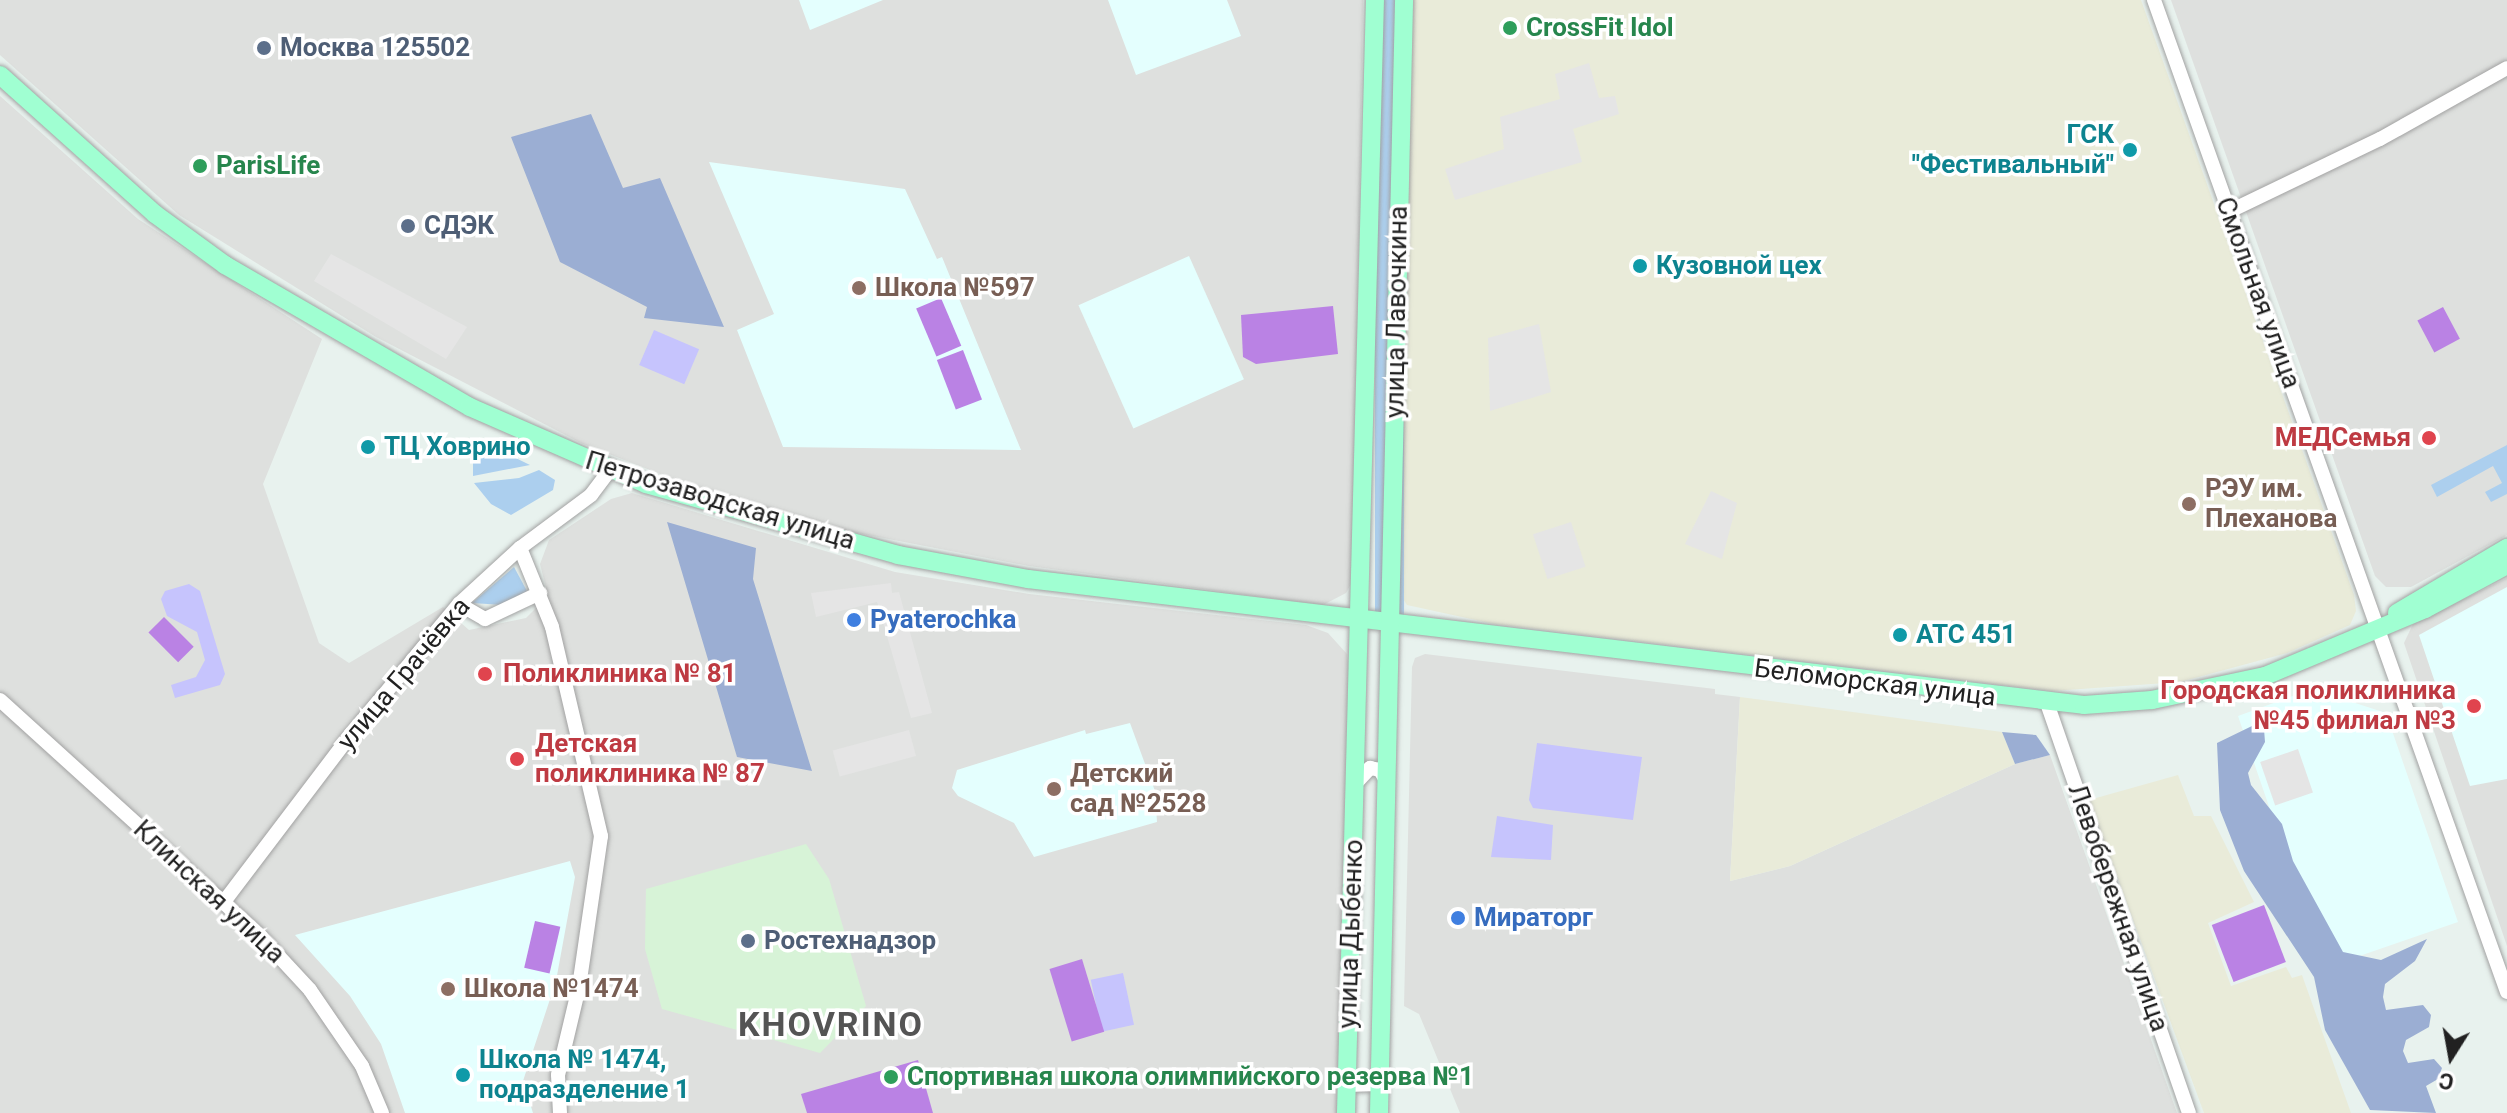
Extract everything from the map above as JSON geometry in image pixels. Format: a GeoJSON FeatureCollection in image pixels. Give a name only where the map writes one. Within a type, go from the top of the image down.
{"type":"FeatureCollection","features":[{"type":"Feature","properties":{"kind":"main road","name":"улица Лавочкина"},"geometry":{"type":"LineString","coordinates":[[1361,621],[1375,0]]}},
{"type":"Feature","properties":{"kind":"main road","name":"улица Лавочкина"},"geometry":{"type":"LineString","coordinates":[[1392,624],[1404,0]]}},
{"type":"Feature","properties":{"kind":"main road","name":"Петрозаводская улица"},"geometry":{"type":"LineString","coordinates":[[0,75],[155,214],[225,265],[470,407],[610,470],[898,555],[1028,579],[1361,621]]}},
{"type":"Feature","properties":{"kind":"main road","name":"Беломорская улица"},"geometry":{"type":"LineString","coordinates":[[2379,626],[2419,597],[2507,548]]}},
{"type":"Feature","properties":{"kind":"main road","name":"Беломорская улица"},"geometry":{"type":"LineString","coordinates":[[1361,621],[2047,703],[2152,700],[2237,683],[2290,667],[2379,626],[2425,609],[2507,565]]}},
{"type":"Feature","properties":{"kind":"main road","name":"улица Дыбенко"},"geometry":{"type":"LineString","coordinates":[[1346,1113],[1361,621]]}},
{"type":"Feature","properties":{"kind":"main road","name":"улица Дыбенко"},"geometry":{"type":"LineString","coordinates":[[1379,1113],[1392,624]]}},
{"type":"Feature","properties":{"kind":"street","name":"Смольная улица"},"geometry":{"type":"LineString","coordinates":[[2154,0],[2506,986]]}},
{"type":"Feature","properties":{"kind":"street"},"geometry":{"type":"LineString","coordinates":[[2228,212],[2368,145],[2507,68]]}},
{"type":"Feature","properties":{"kind":"street","name":"улица Грачёвка"},"geometry":{"type":"LineString","coordinates":[[223,903],[349,737],[459,604],[520,548],[591,495],[610,470]]}},
{"type":"Feature","properties":{"kind":"street"},"geometry":{"type":"LineString","coordinates":[[520,548],[540,593],[601,836],[579,987],[558,1075],[560,1113]]}},
{"type":"Feature","properties":{"kind":"street"},"geometry":{"type":"LineString","coordinates":[[459,604],[485,619],[540,593]]}},
{"type":"Feature","properties":{"kind":"street","name":"Клинская улица"},"geometry":{"type":"LineString","coordinates":[[0,700],[223,903],[310,990],[339,1027],[382,1113]]}},
{"type":"Feature","properties":{"kind":"street","name":"Левобережная улица"},"geometry":{"type":"LineString","coordinates":[[2047,703],[2189,1113]]}},
{"type":"Feature","properties":{"kind":"street"},"geometry":{"type":"LineString","coordinates":[[1356,783],[1365,769],[1375,768],[1388,784]]}},
{"type":"Feature","properties":{"kind":"street"},"geometry":{"type":"LineString","coordinates":[[1347,1085],[1379,1084]]}},
{"type":"Feature","properties":{"kind":"shaded area"},"geometry":{"type":"Polygon","coordinates":[[[0,0],[1363,0],[1353,580],[1346,593],[1323,605],[1029,566],[837,529],[683,483],[581,443],[376,337],[179,215],[0,55],[0,0]]]}},
{"type":"Feature","properties":{"kind":"shaded area"},"geometry":{"type":"Polygon","coordinates":[[[799,0],[883,0],[810,30],[799,0]]]}},
{"type":"Feature","properties":{"kind":"shaded area"},"geometry":{"type":"Polygon","coordinates":[[[1108,0],[1227,0],[1241,36],[1136,75],[1108,0]]]}},
{"type":"Feature","properties":{"kind":"shaded area"},"geometry":{"type":"Polygon","coordinates":[[[1375,0],[1404,0],[1404,621],[1375,621],[1375,0]]]}},
{"type":"Feature","properties":{"kind":"shaded area"},"geometry":{"type":"Polygon","coordinates":[[[1411,0],[2141,0],[2354,595],[2356,611],[2350,625],[2287,653],[2180,682],[2052,691],[1494,624],[1407,605],[1399,592],[1411,0]]]}},
{"type":"Feature","properties":{"kind":"shaded area"},"geometry":{"type":"Polygon","coordinates":[[[2171,0],[2507,0],[2507,535],[2411,587],[2386,587],[2375,576],[2171,0]]]}},
{"type":"Feature","properties":{"kind":"shaded area"},"geometry":{"type":"Polygon","coordinates":[[[1589,63],[1599,98],[1615,96],[1619,114],[1573,129],[1582,162],[1455,200],[1445,169],[1504,149],[1500,117],[1560,99],[1555,74],[1589,63]]]}},
{"type":"Feature","properties":{"kind":"shaded area"},"geometry":{"type":"Polygon","coordinates":[[[0,96],[138,219],[322,339],[263,484],[319,643],[349,663],[443,607],[469,630],[526,618],[548,596],[540,564],[549,540],[611,499],[632,493],[895,572],[1029,594],[1306,625],[1328,633],[1347,654],[1349,670],[1341,1113],[0,1113],[0,96]]]}},
{"type":"Feature","properties":{"kind":"shaded area"},"geometry":{"type":"Polygon","coordinates":[[[591,114],[623,188],[660,178],[724,327],[644,318],[647,307],[560,262],[511,137],[591,114]]]}},
{"type":"Feature","properties":{"kind":"shaded area","name":"Школа №597"},"geometry":{"type":"Polygon","coordinates":[[[709,162],[905,189],[937,259],[942,257],[1021,450],[783,447],[737,330],[774,314],[709,162]]]}},
{"type":"Feature","properties":{"kind":"shaded area"},"geometry":{"type":"Polygon","coordinates":[[[331,254],[467,327],[446,359],[314,281],[331,254]]]}},
{"type":"Feature","properties":{"kind":"shaded area"},"geometry":{"type":"Polygon","coordinates":[[[1189,256],[1244,379],[1133,429],[1078,305],[1189,256]]]}},
{"type":"Feature","properties":{"kind":"shaded area"},"geometry":{"type":"Polygon","coordinates":[[[941,298],[961,346],[936,356],[916,309],[941,298]]]}},
{"type":"Feature","properties":{"kind":"shaded area"},"geometry":{"type":"Polygon","coordinates":[[[1333,306],[1338,354],[1256,364],[1243,357],[1241,315],[1333,306]]]}},
{"type":"Feature","properties":{"kind":"shaded area"},"geometry":{"type":"Polygon","coordinates":[[[2443,307],[2460,339],[2434,352],[2417,321],[2443,307]]]}},
{"type":"Feature","properties":{"kind":"shaded area"},"geometry":{"type":"Polygon","coordinates":[[[1539,324],[1551,392],[1490,411],[1488,338],[1539,324]]]}},
{"type":"Feature","properties":{"kind":"shaded area"},"geometry":{"type":"Polygon","coordinates":[[[654,330],[699,349],[684,384],[639,365],[654,330]]]}},
{"type":"Feature","properties":{"kind":"shaded area"},"geometry":{"type":"Polygon","coordinates":[[[963,350],[982,399],[956,410],[937,360],[963,350]]]}},
{"type":"Feature","properties":{"kind":"shaded area"},"geometry":{"type":"Polygon","coordinates":[[[479,443],[530,465],[473,476],[473,452],[479,443]]]}},
{"type":"Feature","properties":{"kind":"shaded area"},"geometry":{"type":"Polygon","coordinates":[[[2507,445],[2507,494],[2491,502],[2485,492],[2502,483],[2493,466],[2437,497],[2431,485],[2507,445]]]}},
{"type":"Feature","properties":{"kind":"shaded area"},"geometry":{"type":"Polygon","coordinates":[[[539,470],[555,480],[553,490],[511,515],[491,504],[474,483],[519,478],[539,470]]]}},
{"type":"Feature","properties":{"kind":"shaded area"},"geometry":{"type":"Polygon","coordinates":[[[1711,491],[1737,503],[1722,559],[1685,544],[1711,491]]]}},
{"type":"Feature","properties":{"kind":"shaded area"},"geometry":{"type":"Polygon","coordinates":[[[667,522],[756,548],[753,579],[812,771],[737,757],[667,522]]]}},
{"type":"Feature","properties":{"kind":"shaded area"},"geometry":{"type":"Polygon","coordinates":[[[1571,522],[1586,567],[1547,579],[1533,534],[1571,522]]]}},
{"type":"Feature","properties":{"kind":"shaded area"},"geometry":{"type":"Polygon","coordinates":[[[514,567],[527,591],[503,605],[472,603],[514,567]]]}},
{"type":"Feature","properties":{"kind":"shaded area"},"geometry":{"type":"Polygon","coordinates":[[[2507,578],[2507,946],[2404,643],[2413,624],[2507,578]]]}},
{"type":"Feature","properties":{"kind":"shaded area"},"geometry":{"type":"Polygon","coordinates":[[[891,583],[892,593],[899,592],[932,713],[911,718],[877,602],[816,617],[811,593],[891,583]]]}},
{"type":"Feature","properties":{"kind":"shaded area"},"geometry":{"type":"Polygon","coordinates":[[[189,584],[200,591],[225,674],[220,685],[175,698],[171,685],[196,677],[205,660],[197,632],[167,616],[161,599],[165,591],[189,584]]]}},
{"type":"Feature","properties":{"kind":"shaded area","name":"Городская поликлиника №45 филиал №3"},"geometry":{"type":"Polygon","coordinates":[[[2507,587],[2507,779],[2470,786],[2419,635],[2507,587]]]}},
{"type":"Feature","properties":{"kind":"shaded area"},"geometry":{"type":"Polygon","coordinates":[[[164,617],[194,647],[178,662],[148,633],[164,617]]]}},
{"type":"Feature","properties":{"kind":"shaded area"},"geometry":{"type":"Polygon","coordinates":[[[1425,654],[1715,689],[1715,694],[1740,697],[1730,881],[1790,866],[2015,764],[2050,755],[2177,1113],[1460,1113],[1419,1014],[1404,1006],[1412,667],[1415,658],[1425,654]]]}},
{"type":"Feature","properties":{"kind":"shaded area"},"geometry":{"type":"Polygon","coordinates":[[[2312,689],[2386,713],[2458,922],[2342,962],[2332,933],[2314,938],[2238,716],[2312,689]]]}},
{"type":"Feature","properties":{"kind":"shaded area"},"geometry":{"type":"Polygon","coordinates":[[[1740,697],[2002,732],[2015,764],[1790,866],[1730,881],[1740,697]]]}},
{"type":"Feature","properties":{"kind":"shaded area","name":"Детский сад №2528"},"geometry":{"type":"Polygon","coordinates":[[[1130,723],[1155,791],[1157,822],[1034,857],[1014,823],[958,796],[952,788],[957,770],[1085,730],[1086,734],[1130,723]]]}},
{"type":"Feature","properties":{"kind":"shaded area"},"geometry":{"type":"Polygon","coordinates":[[[2252,726],[2264,729],[2265,742],[2248,773],[2251,785],[2282,824],[2293,861],[2343,952],[2381,960],[2427,939],[2415,961],[2385,984],[2383,997],[2386,1010],[2423,1005],[2431,1015],[2429,1027],[2406,1040],[2403,1051],[2408,1063],[2434,1059],[2442,1068],[2438,1079],[2426,1086],[2436,1113],[2370,1110],[2325,1030],[2314,977],[2244,871],[2220,810],[2217,743],[2252,726]]]}},
{"type":"Feature","properties":{"kind":"shaded area"},"geometry":{"type":"Polygon","coordinates":[[[909,730],[916,756],[840,777],[833,750],[909,730]]]}},
{"type":"Feature","properties":{"kind":"shaded area"},"geometry":{"type":"Polygon","coordinates":[[[2002,732],[2036,735],[2050,755],[2015,764],[2002,732]]]}},
{"type":"Feature","properties":{"kind":"shaded area"},"geometry":{"type":"Polygon","coordinates":[[[1537,743],[1642,757],[1633,820],[1533,808],[1529,800],[1537,743]]]}},
{"type":"Feature","properties":{"kind":"shaded area"},"geometry":{"type":"Polygon","coordinates":[[[2298,749],[2313,792],[2275,806],[2260,762],[2298,749]]]}},
{"type":"Feature","properties":{"kind":"shaded area"},"geometry":{"type":"Polygon","coordinates":[[[2178,775],[2194,816],[2211,816],[2254,902],[2208,923],[2231,986],[2286,967],[2292,978],[2302,975],[2351,1113],[2204,1113],[2089,800],[2178,775]]]}},
{"type":"Feature","properties":{"kind":"shaded area"},"geometry":{"type":"Polygon","coordinates":[[[1497,816],[1553,825],[1551,860],[1491,857],[1497,816]]]}},
{"type":"Feature","properties":{"kind":"shaded area"},"geometry":{"type":"Polygon","coordinates":[[[806,844],[829,879],[866,1006],[820,1053],[662,1009],[645,949],[646,889],[806,844]]]}},
{"type":"Feature","properties":{"kind":"shaded area","name":"Школа №1474"},"geometry":{"type":"Polygon","coordinates":[[[570,861],[575,877],[556,981],[523,1081],[533,1113],[405,1113],[381,1044],[350,996],[295,935],[570,861]]]}},
{"type":"Feature","properties":{"kind":"shaded area"},"geometry":{"type":"Polygon","coordinates":[[[2264,905],[2286,962],[2234,982],[2212,925],[2264,905]]]}},
{"type":"Feature","properties":{"kind":"shaded area"},"geometry":{"type":"Polygon","coordinates":[[[535,921],[560,927],[550,974],[524,968],[535,921]]]}},
{"type":"Feature","properties":{"kind":"shaded area"},"geometry":{"type":"Polygon","coordinates":[[[1082,959],[1104,1032],[1072,1042],[1049,969],[1082,959]]]}},
{"type":"Feature","properties":{"kind":"shaded area"},"geometry":{"type":"Polygon","coordinates":[[[1123,973],[1134,1025],[1102,1032],[1091,980],[1123,973]]]}},
{"type":"Feature","properties":{"kind":"shaded area","name":"Спортивная школа олимпийского резерва №1"},"geometry":{"type":"Polygon","coordinates":[[[918,1060],[933,1113],[807,1113],[801,1094],[918,1060]]]}},
{"type":"Feature","properties":{"kind":"place","name":"CrossFit Idol"},"geometry":{"type":"Point","coordinates":[1510,28]}},
{"type":"Feature","properties":{"kind":"place","name":"Москва 125502"},"geometry":{"type":"Point","coordinates":[264,48]}},
{"type":"Feature","properties":{"kind":"place","name":"ГСК \"Фестивальный\""},"geometry":{"type":"Point","coordinates":[2130,150]}},
{"type":"Feature","properties":{"kind":"place","name":"ParisLife"},"geometry":{"type":"Point","coordinates":[200,166]}},
{"type":"Feature","properties":{"kind":"place","name":"СДЭК"},"geometry":{"type":"Point","coordinates":[408,226]}},
{"type":"Feature","properties":{"kind":"place","name":"Кузовной цех"},"geometry":{"type":"Point","coordinates":[1640,266]}},
{"type":"Feature","properties":{"kind":"place","name":"Школа №597"},"geometry":{"type":"Point","coordinates":[859,288]}},
{"type":"Feature","properties":{"kind":"place","name":"МЕДСемья"},"geometry":{"type":"Point","coordinates":[2429,438]}},
{"type":"Feature","properties":{"kind":"place","name":"ТЦ Ховрино"},"geometry":{"type":"Point","coordinates":[368,447]}},
{"type":"Feature","properties":{"kind":"place","name":"РЭУ им. Плеханова"},"geometry":{"type":"Point","coordinates":[2189,504]}},
{"type":"Feature","properties":{"kind":"place","name":"Pyaterochka"},"geometry":{"type":"Point","coordinates":[854,620]}},
{"type":"Feature","properties":{"kind":"place","name":"АТС 451"},"geometry":{"type":"Point","coordinates":[1900,635]}},
{"type":"Feature","properties":{"kind":"place","name":"Поликлиника № 81"},"geometry":{"type":"Point","coordinates":[485,674]}},
{"type":"Feature","properties":{"kind":"place","name":"Городская поликлиника №45 филиал №3"},"geometry":{"type":"Point","coordinates":[2474,706]}},
{"type":"Feature","properties":{"kind":"place","name":"Детская поликлиника № 87"},"geometry":{"type":"Point","coordinates":[517,759]}},
{"type":"Feature","properties":{"kind":"place","name":"Детский сад №2528"},"geometry":{"type":"Point","coordinates":[1054,789]}},
{"type":"Feature","properties":{"kind":"place","name":"Мираторг"},"geometry":{"type":"Point","coordinates":[1458,918]}},
{"type":"Feature","properties":{"kind":"place","name":"Ростехнадзор"},"geometry":{"type":"Point","coordinates":[748,941]}},
{"type":"Feature","properties":{"kind":"place","name":"Школа №1474"},"geometry":{"type":"Point","coordinates":[448,989]}},
{"type":"Feature","properties":{"kind":"place","name":"Школа № 1474, подразделение 1"},"geometry":{"type":"Point","coordinates":[463,1075]}},
{"type":"Feature","properties":{"kind":"place","name":"Спортивная школа олимпийского резерва №1"},"geometry":{"type":"Point","coordinates":[891,1077]}},
{"type":"Feature","properties":{"kind":"district","name":"KHOVRINO"},"geometry":{"type":"Point","coordinates":[831,1025]}}]}
